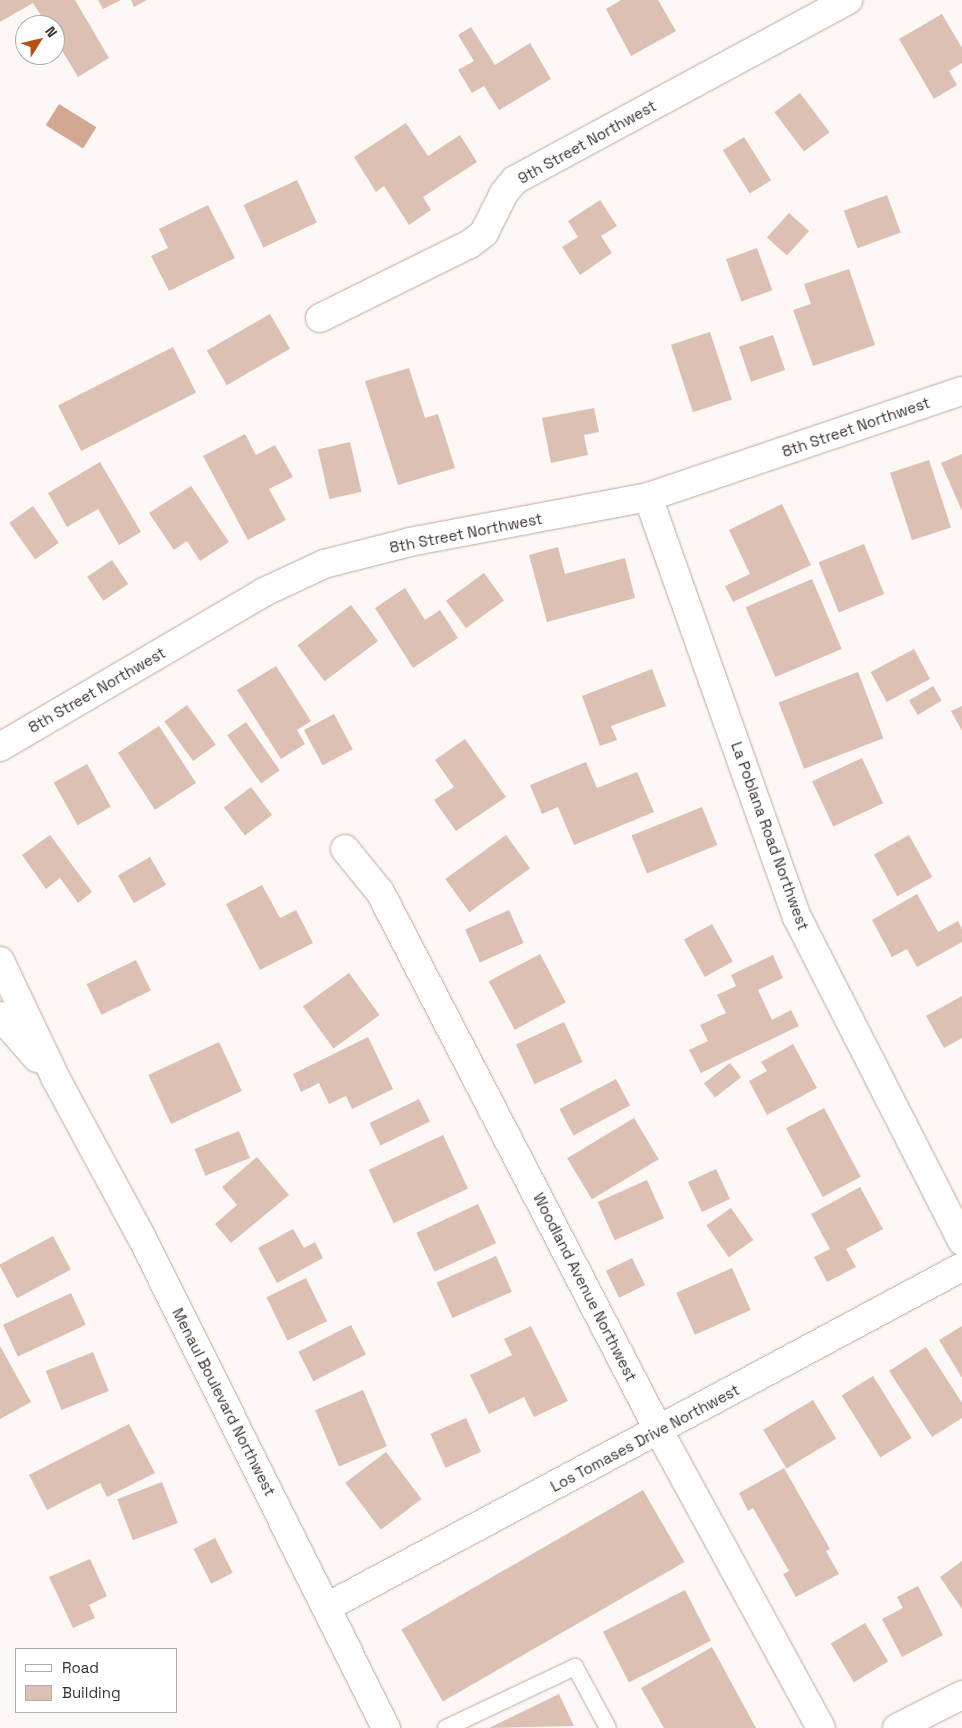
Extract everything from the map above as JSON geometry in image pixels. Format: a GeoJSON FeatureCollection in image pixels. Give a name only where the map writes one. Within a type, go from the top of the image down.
{"type":"FeatureCollection","features":[{"type":"Feature","properties":{"kind":"street","name":"9th Street Northwest"},"geometry":{"type":"LineString","coordinates":[[320,318],[470,244],[484,233],[504,193],[515,180],[848,0]]}},
{"type":"Feature","properties":{"kind":"street","name":"8th Street Northwest"},"geometry":{"type":"LineString","coordinates":[[0,747],[264,592],[324,564],[410,542],[648,497],[962,391]]}},
{"type":"Feature","properties":{"kind":"street","name":"La Poblana Road Northwest"},"geometry":{"type":"LineString","coordinates":[[648,497],[797,917],[962,1241]]}},
{"type":"Feature","properties":{"kind":"street","name":"Woodland Avenue Northwest"},"geometry":{"type":"LineString","coordinates":[[345,849],[380,892],[659,1431],[821,1728]]}},
{"type":"Feature","properties":{"kind":"street","name":"Menaul Boulevard Northwest"},"geometry":{"type":"LineString","coordinates":[[0,961],[56,1080],[141,1236],[386,1728]]}},
{"type":"Feature","properties":{"kind":"street","name":"Menaul Boulevard Northwest"},"geometry":{"type":"LineString","coordinates":[[0,1016],[56,1080]]}},
{"type":"Feature","properties":{"kind":"street","name":"Los Tomases Drive Northwest"},"geometry":{"type":"LineString","coordinates":[[327,1607],[659,1431],[962,1267]]}},
{"type":"Feature","properties":{"kind":"street"},"geometry":{"type":"LineString","coordinates":[[898,1728],[962,1695]]}},
{"type":"Feature","properties":{"kind":"lane"},"geometry":{"type":"LineString","coordinates":[[446,1728],[575,1667],[608,1728]]}},
{"type":"Feature","properties":{"kind":"shaded area"},"geometry":{"type":"Polygon","coordinates":[[[59,104],[96,127],[83,149],[46,125],[59,104]]]}},
{"type":"Feature","properties":{"kind":"building"},"geometry":{"type":"Polygon","coordinates":[[[0,0],[75,0],[109,58],[78,77],[65,56],[65,15],[41,15],[33,3],[0,22],[0,0]]]}},
{"type":"Feature","properties":{"kind":"building"},"geometry":{"type":"Polygon","coordinates":[[[98,0],[121,0],[103,9],[98,0]]]}},
{"type":"Feature","properties":{"kind":"building"},"geometry":{"type":"Polygon","coordinates":[[[131,0],[147,0],[134,7],[131,0]]]}},
{"type":"Feature","properties":{"kind":"building"},"geometry":{"type":"Polygon","coordinates":[[[621,0],[658,0],[676,31],[631,56],[606,9],[621,0]]]}},
{"type":"Feature","properties":{"kind":"building"},"geometry":{"type":"Polygon","coordinates":[[[942,14],[962,48],[962,63],[949,71],[957,85],[934,99],[899,39],[942,14]]]}},
{"type":"Feature","properties":{"kind":"building"},"geometry":{"type":"Polygon","coordinates":[[[471,27],[495,65],[530,43],[551,79],[499,110],[484,86],[472,93],[458,70],[474,61],[458,35],[471,27]]]}},
{"type":"Feature","properties":{"kind":"building"},"geometry":{"type":"Polygon","coordinates":[[[800,93],[829,132],[804,151],[774,112],[800,93]]]}},
{"type":"Feature","properties":{"kind":"building"},"geometry":{"type":"Polygon","coordinates":[[[406,123],[428,156],[460,135],[477,162],[423,197],[431,210],[409,225],[384,186],[376,192],[354,157],[406,123]]]}},
{"type":"Feature","properties":{"kind":"building"},"geometry":{"type":"Polygon","coordinates":[[[744,137],[771,180],[750,193],[723,150],[744,137]]]}},
{"type":"Feature","properties":{"kind":"building"},"geometry":{"type":"Polygon","coordinates":[[[297,180],[317,223],[263,248],[244,205],[297,180]]]}},
{"type":"Feature","properties":{"kind":"building"},"geometry":{"type":"Polygon","coordinates":[[[887,195],[901,233],[857,248],[844,211],[887,195]]]}},
{"type":"Feature","properties":{"kind":"building"},"geometry":{"type":"Polygon","coordinates":[[[600,200],[617,226],[601,236],[612,253],[580,275],[562,247],[578,237],[568,221],[600,200]]]}},
{"type":"Feature","properties":{"kind":"building"},"geometry":{"type":"Polygon","coordinates":[[[208,205],[235,258],[169,291],[151,256],[168,248],[159,229],[208,205]]]}},
{"type":"Feature","properties":{"kind":"building"},"geometry":{"type":"Polygon","coordinates":[[[789,213],[809,231],[787,256],[767,238],[789,213]]]}},
{"type":"Feature","properties":{"kind":"building"},"geometry":{"type":"Polygon","coordinates":[[[757,248],[772,290],[741,302],[726,259],[757,248]]]}},
{"type":"Feature","properties":{"kind":"building"},"geometry":{"type":"Polygon","coordinates":[[[849,269],[875,345],[813,366],[793,310],[811,304],[804,284],[849,269]]]}},
{"type":"Feature","properties":{"kind":"building"},"geometry":{"type":"Polygon","coordinates":[[[270,314],[290,349],[227,385],[207,350],[270,314]]]}},
{"type":"Feature","properties":{"kind":"building"},"geometry":{"type":"Polygon","coordinates":[[[710,332],[732,400],[693,412],[671,345],[710,332]]]}},
{"type":"Feature","properties":{"kind":"building"},"geometry":{"type":"Polygon","coordinates":[[[773,335],[785,370],[751,382],[739,347],[773,335]]]}},
{"type":"Feature","properties":{"kind":"building"},"geometry":{"type":"Polygon","coordinates":[[[173,347],[196,392],[81,451],[58,406],[173,347]]]}},
{"type":"Feature","properties":{"kind":"building"},"geometry":{"type":"Polygon","coordinates":[[[409,368],[425,418],[438,414],[455,468],[398,485],[365,381],[409,368]]]}},
{"type":"Feature","properties":{"kind":"building"},"geometry":{"type":"Polygon","coordinates":[[[594,408],[599,432],[584,435],[588,455],[551,463],[542,418],[594,408]]]}},
{"type":"Feature","properties":{"kind":"building"},"geometry":{"type":"Polygon","coordinates":[[[245,434],[256,455],[275,445],[293,477],[269,489],[286,520],[248,540],[203,456],[245,434]]]}},
{"type":"Feature","properties":{"kind":"building"},"geometry":{"type":"Polygon","coordinates":[[[350,442],[361,492],[329,499],[318,449],[350,442]]]}},
{"type":"Feature","properties":{"kind":"building"},"geometry":{"type":"Polygon","coordinates":[[[962,454],[962,511],[941,463],[962,454]]]}},
{"type":"Feature","properties":{"kind":"building"},"geometry":{"type":"Polygon","coordinates":[[[929,460],[951,528],[912,540],[890,473],[929,460]]]}},
{"type":"Feature","properties":{"kind":"building"},"geometry":{"type":"Polygon","coordinates":[[[100,462],[141,532],[119,545],[98,509],[67,527],[48,493],[100,462]]]}},
{"type":"Feature","properties":{"kind":"building"},"geometry":{"type":"Polygon","coordinates":[[[191,486],[229,542],[200,561],[187,541],[174,550],[149,513],[191,486]]]}},
{"type":"Feature","properties":{"kind":"building"},"geometry":{"type":"Polygon","coordinates":[[[782,504],[811,565],[733,602],[725,586],[750,574],[729,530],[782,504]]]}},
{"type":"Feature","properties":{"kind":"building"},"geometry":{"type":"Polygon","coordinates":[[[33,506],[59,543],[35,559],[9,523],[33,506]]]}},
{"type":"Feature","properties":{"kind":"building"},"geometry":{"type":"Polygon","coordinates":[[[864,544],[884,594],[839,612],[819,562],[864,544]]]}},
{"type":"Feature","properties":{"kind":"building"},"geometry":{"type":"Polygon","coordinates":[[[558,547],[565,574],[625,558],[635,598],[547,622],[529,555],[558,547]]]}},
{"type":"Feature","properties":{"kind":"building"},"geometry":{"type":"Polygon","coordinates":[[[112,560],[128,584],[103,601],[87,577],[112,560]]]}},
{"type":"Feature","properties":{"kind":"building"},"geometry":{"type":"Polygon","coordinates":[[[484,573],[504,601],[466,628],[446,601],[484,573]]]}},
{"type":"Feature","properties":{"kind":"building"},"geometry":{"type":"Polygon","coordinates":[[[812,579],[842,649],[775,677],[746,607],[812,579]]]}},
{"type":"Feature","properties":{"kind":"building"},"geometry":{"type":"Polygon","coordinates":[[[405,588],[425,620],[440,610],[458,638],[413,668],[375,608],[405,588]]]}},
{"type":"Feature","properties":{"kind":"building"},"geometry":{"type":"Polygon","coordinates":[[[351,605],[378,641],[325,681],[297,645],[351,605]]]}},
{"type":"Feature","properties":{"kind":"building"},"geometry":{"type":"Polygon","coordinates":[[[914,649],[930,679],[887,702],[871,672],[914,649]]]}},
{"type":"Feature","properties":{"kind":"building"},"geometry":{"type":"Polygon","coordinates":[[[276,666],[311,721],[297,730],[305,744],[281,759],[237,690],[276,666]]]}},
{"type":"Feature","properties":{"kind":"building"},"geometry":{"type":"Polygon","coordinates":[[[652,669],[666,706],[611,726],[617,740],[600,746],[582,696],[652,669]]]}},
{"type":"Feature","properties":{"kind":"building"},"geometry":{"type":"Polygon","coordinates":[[[858,672],[883,738],[804,769],[779,702],[858,672]]]}},
{"type":"Feature","properties":{"kind":"building"},"geometry":{"type":"Polygon","coordinates":[[[933,686],[942,701],[918,715],[909,700],[933,686]]]}},
{"type":"Feature","properties":{"kind":"building"},"geometry":{"type":"Polygon","coordinates":[[[187,705],[216,745],[193,761],[164,721],[187,705]]]}},
{"type":"Feature","properties":{"kind":"building"},"geometry":{"type":"Polygon","coordinates":[[[962,706],[962,731],[951,711],[962,706]]]}},
{"type":"Feature","properties":{"kind":"building"},"geometry":{"type":"Polygon","coordinates":[[[334,714],[353,749],[323,765],[304,730],[334,714]]]}},
{"type":"Feature","properties":{"kind":"building"},"geometry":{"type":"Polygon","coordinates":[[[246,722],[280,770],[261,784],[227,735],[246,722]]]}},
{"type":"Feature","properties":{"kind":"building"},"geometry":{"type":"Polygon","coordinates":[[[159,726],[196,783],[155,810],[118,753],[159,726]]]}},
{"type":"Feature","properties":{"kind":"building"},"geometry":{"type":"Polygon","coordinates":[[[465,739],[506,797],[456,831],[434,800],[454,787],[435,760],[465,739]]]}},
{"type":"Feature","properties":{"kind":"building"},"geometry":{"type":"Polygon","coordinates":[[[862,758],[883,803],[833,827],[812,781],[862,758]]]}},
{"type":"Feature","properties":{"kind":"building"},"geometry":{"type":"Polygon","coordinates":[[[586,762],[597,788],[637,772],[654,812],[574,845],[558,807],[542,814],[530,785],[586,762]]]}},
{"type":"Feature","properties":{"kind":"building"},"geometry":{"type":"Polygon","coordinates":[[[87,764],[111,807],[78,825],[54,782],[87,764]]]}},
{"type":"Feature","properties":{"kind":"building"},"geometry":{"type":"Polygon","coordinates":[[[251,787],[272,815],[245,835],[224,807],[251,787]]]}},
{"type":"Feature","properties":{"kind":"building"},"geometry":{"type":"Polygon","coordinates":[[[702,807],[717,845],[647,873],[632,835],[702,807]]]}},
{"type":"Feature","properties":{"kind":"building"},"geometry":{"type":"Polygon","coordinates":[[[50,835],[92,892],[78,903],[60,878],[46,889],[22,855],[50,835]]]}},
{"type":"Feature","properties":{"kind":"building"},"geometry":{"type":"Polygon","coordinates":[[[506,835],[530,868],[469,912],[445,879],[506,835]]]}},
{"type":"Feature","properties":{"kind":"building"},"geometry":{"type":"Polygon","coordinates":[[[909,835],[932,877],[897,896],[874,854],[909,835]]]}},
{"type":"Feature","properties":{"kind":"building"},"geometry":{"type":"Polygon","coordinates":[[[150,857],[166,885],[134,903],[118,876],[150,857]]]}},
{"type":"Feature","properties":{"kind":"building"},"geometry":{"type":"Polygon","coordinates":[[[262,885],[280,918],[296,910],[313,943],[260,970],[226,904],[262,885]]]}},
{"type":"Feature","properties":{"kind":"building"},"geometry":{"type":"Polygon","coordinates":[[[917,894],[938,932],[958,921],[962,929],[962,942],[917,967],[907,949],[892,957],[872,920],[917,894]]]}},
{"type":"Feature","properties":{"kind":"building"},"geometry":{"type":"Polygon","coordinates":[[[509,910],[524,943],[480,962],[465,930],[509,910]]]}},
{"type":"Feature","properties":{"kind":"building"},"geometry":{"type":"Polygon","coordinates":[[[712,924],[733,962],[705,977],[684,940],[712,924]]]}},
{"type":"Feature","properties":{"kind":"building"},"geometry":{"type":"Polygon","coordinates":[[[540,954],[566,1003],[515,1030],[489,981],[540,954]]]}},
{"type":"Feature","properties":{"kind":"building"},"geometry":{"type":"Polygon","coordinates":[[[773,955],[783,978],[758,990],[772,1020],[791,1010],[799,1026],[701,1073],[689,1050],[708,1041],[700,1025],[726,1013],[717,995],[736,986],[731,975],[773,955]]]}},
{"type":"Feature","properties":{"kind":"building"},"geometry":{"type":"Polygon","coordinates":[[[136,960],[151,991],[101,1015],[87,984],[136,960]]]}},
{"type":"Feature","properties":{"kind":"building"},"geometry":{"type":"Polygon","coordinates":[[[349,973],[380,1015],[333,1049],[303,1007],[349,973]]]}},
{"type":"Feature","properties":{"kind":"building"},"geometry":{"type":"Polygon","coordinates":[[[962,996],[962,1038],[944,1048],[926,1016],[962,996]]]}},
{"type":"Feature","properties":{"kind":"building"},"geometry":{"type":"Polygon","coordinates":[[[564,1022],[583,1062],[535,1084],[516,1044],[564,1022]]]}},
{"type":"Feature","properties":{"kind":"building"},"geometry":{"type":"Polygon","coordinates":[[[368,1037],[393,1089],[352,1109],[346,1096],[329,1104],[319,1083],[301,1092],[293,1074],[368,1037]]]}},
{"type":"Feature","properties":{"kind":"building"},"geometry":{"type":"Polygon","coordinates":[[[219,1042],[242,1091],[171,1124],[148,1075],[219,1042]]]}},
{"type":"Feature","properties":{"kind":"building"},"geometry":{"type":"Polygon","coordinates":[[[793,1044],[817,1088],[767,1115],[749,1081],[767,1071],[761,1062],[793,1044]]]}},
{"type":"Feature","properties":{"kind":"building"},"geometry":{"type":"Polygon","coordinates":[[[730,1063],[741,1077],[715,1098],[704,1083],[730,1063]]]}},
{"type":"Feature","properties":{"kind":"building"},"geometry":{"type":"Polygon","coordinates":[[[616,1079],[630,1105],[574,1136],[559,1109],[616,1079]]]}},
{"type":"Feature","properties":{"kind":"building"},"geometry":{"type":"Polygon","coordinates":[[[419,1099],[430,1121],[381,1146],[370,1123],[419,1099]]]}},
{"type":"Feature","properties":{"kind":"building"},"geometry":{"type":"Polygon","coordinates":[[[824,1108],[861,1177],[823,1197],[786,1128],[824,1108]]]}},
{"type":"Feature","properties":{"kind":"building"},"geometry":{"type":"Polygon","coordinates":[[[634,1118],[659,1159],[592,1199],[567,1158],[634,1118]]]}},
{"type":"Feature","properties":{"kind":"building"},"geometry":{"type":"Polygon","coordinates":[[[239,1131],[250,1158],[205,1176],[194,1149],[239,1131]]]}},
{"type":"Feature","properties":{"kind":"building"},"geometry":{"type":"Polygon","coordinates":[[[443,1135],[468,1188],[394,1223],[369,1170],[443,1135]]]}},
{"type":"Feature","properties":{"kind":"building"},"geometry":{"type":"Polygon","coordinates":[[[257,1157],[289,1195],[231,1243],[215,1224],[237,1205],[222,1187],[257,1157]]]}},
{"type":"Feature","properties":{"kind":"building"},"geometry":{"type":"Polygon","coordinates":[[[716,1169],[730,1199],[702,1212],[688,1182],[716,1169]]]}},
{"type":"Feature","properties":{"kind":"building"},"geometry":{"type":"Polygon","coordinates":[[[647,1180],[664,1218],[615,1240],[598,1202],[647,1180]]]}},
{"type":"Feature","properties":{"kind":"building"},"geometry":{"type":"Polygon","coordinates":[[[860,1187],[883,1229],[846,1249],[856,1267],[827,1282],[814,1257],[830,1249],[811,1214],[860,1187]]]}},
{"type":"Feature","properties":{"kind":"building"},"geometry":{"type":"Polygon","coordinates":[[[478,1204],[496,1243],[435,1272],[416,1233],[478,1204]]]}},
{"type":"Feature","properties":{"kind":"building"},"geometry":{"type":"Polygon","coordinates":[[[731,1208],[753,1240],[729,1257],[706,1225],[731,1208]]]}},
{"type":"Feature","properties":{"kind":"building"},"geometry":{"type":"Polygon","coordinates":[[[293,1229],[304,1248],[315,1242],[323,1258],[277,1283],[258,1248],[293,1229]]]}},
{"type":"Feature","properties":{"kind":"building"},"geometry":{"type":"Polygon","coordinates":[[[53,1236],[71,1270],[17,1298],[0,1264],[53,1236]]]}},
{"type":"Feature","properties":{"kind":"building"},"geometry":{"type":"Polygon","coordinates":[[[496,1256],[512,1292],[452,1318],[437,1282],[496,1256]]]}},
{"type":"Feature","properties":{"kind":"building"},"geometry":{"type":"Polygon","coordinates":[[[632,1258],[645,1285],[619,1298],[606,1271],[632,1258]]]}},
{"type":"Feature","properties":{"kind":"building"},"geometry":{"type":"Polygon","coordinates":[[[732,1268],[751,1310],[695,1335],[676,1293],[732,1268]]]}},
{"type":"Feature","properties":{"kind":"building"},"geometry":{"type":"Polygon","coordinates":[[[306,1278],[327,1321],[287,1340],[266,1297],[306,1278]]]}},
{"type":"Feature","properties":{"kind":"building"},"geometry":{"type":"Polygon","coordinates":[[[71,1293],[86,1325],[18,1356],[3,1325],[71,1293]]]}},
{"type":"Feature","properties":{"kind":"building"},"geometry":{"type":"Polygon","coordinates":[[[351,1325],[366,1354],[313,1381],[298,1352],[351,1325]]]}},
{"type":"Feature","properties":{"kind":"building"},"geometry":{"type":"Polygon","coordinates":[[[531,1326],[568,1401],[534,1417],[524,1397],[489,1414],[470,1375],[512,1355],[504,1339],[531,1326]]]}},
{"type":"Feature","properties":{"kind":"building"},"geometry":{"type":"Polygon","coordinates":[[[962,1326],[962,1378],[939,1340],[962,1326]]]}},
{"type":"Feature","properties":{"kind":"building"},"geometry":{"type":"Polygon","coordinates":[[[0,1346],[31,1402],[0,1419],[0,1346]]]}},
{"type":"Feature","properties":{"kind":"building"},"geometry":{"type":"Polygon","coordinates":[[[926,1347],[962,1403],[962,1418],[932,1437],[889,1371],[926,1347]]]}},
{"type":"Feature","properties":{"kind":"building"},"geometry":{"type":"Polygon","coordinates":[[[93,1352],[109,1391],[61,1410],[46,1371],[93,1352]]]}},
{"type":"Feature","properties":{"kind":"building"},"geometry":{"type":"Polygon","coordinates":[[[873,1376],[912,1438],[880,1458],[842,1396],[873,1376]]]}},
{"type":"Feature","properties":{"kind":"building"},"geometry":{"type":"Polygon","coordinates":[[[363,1390],[387,1446],[339,1466],[315,1410],[363,1390]]]}},
{"type":"Feature","properties":{"kind":"building"},"geometry":{"type":"Polygon","coordinates":[[[813,1400],[836,1439],[786,1468],[763,1430],[813,1400]]]}},
{"type":"Feature","properties":{"kind":"building"},"geometry":{"type":"Polygon","coordinates":[[[466,1418],[481,1452],[445,1468],[430,1434],[466,1418]]]}},
{"type":"Feature","properties":{"kind":"building"},"geometry":{"type":"Polygon","coordinates":[[[129,1424],[155,1473],[107,1497],[100,1483],[47,1510],[29,1475],[129,1424]]]}},
{"type":"Feature","properties":{"kind":"building"},"geometry":{"type":"Polygon","coordinates":[[[386,1452],[422,1499],[381,1530],[345,1483],[386,1452]]]}},
{"type":"Feature","properties":{"kind":"building"},"geometry":{"type":"Polygon","coordinates":[[[784,1468],[830,1549],[826,1551],[839,1574],[796,1597],[783,1574],[789,1571],[753,1508],[748,1511],[739,1493],[784,1468]]]}},
{"type":"Feature","properties":{"kind":"building"},"geometry":{"type":"Polygon","coordinates":[[[162,1482],[178,1523],[133,1540],[117,1499],[162,1482]]]}},
{"type":"Feature","properties":{"kind":"building"},"geometry":{"type":"Polygon","coordinates":[[[643,1490],[684,1562],[443,1701],[401,1630],[643,1490]]]}},
{"type":"Feature","properties":{"kind":"building"},"geometry":{"type":"Polygon","coordinates":[[[215,1538],[233,1573],[211,1584],[194,1549],[215,1538]]]}},
{"type":"Feature","properties":{"kind":"building"},"geometry":{"type":"Polygon","coordinates":[[[90,1559],[107,1596],[89,1605],[95,1618],[73,1628],[49,1577],[90,1559]]]}},
{"type":"Feature","properties":{"kind":"building"},"geometry":{"type":"Polygon","coordinates":[[[962,1561],[962,1609],[940,1577],[962,1561]]]}},
{"type":"Feature","properties":{"kind":"building"},"geometry":{"type":"Polygon","coordinates":[[[918,1586],[943,1635],[902,1657],[882,1619],[903,1608],[897,1597],[918,1586]]]}},
{"type":"Feature","properties":{"kind":"building"},"geometry":{"type":"Polygon","coordinates":[[[685,1590],[711,1641],[629,1683],[603,1632],[685,1590]]]}},
{"type":"Feature","properties":{"kind":"building"},"geometry":{"type":"Polygon","coordinates":[[[865,1623],[888,1662],[854,1682],[831,1644],[865,1623]]]}},
{"type":"Feature","properties":{"kind":"building"},"geometry":{"type":"Polygon","coordinates":[[[712,1647],[756,1728],[664,1728],[641,1688],[712,1647]]]}},
{"type":"Feature","properties":{"kind":"building"},"geometry":{"type":"Polygon","coordinates":[[[559,1694],[574,1726],[489,1728],[559,1694]]]}}]}
